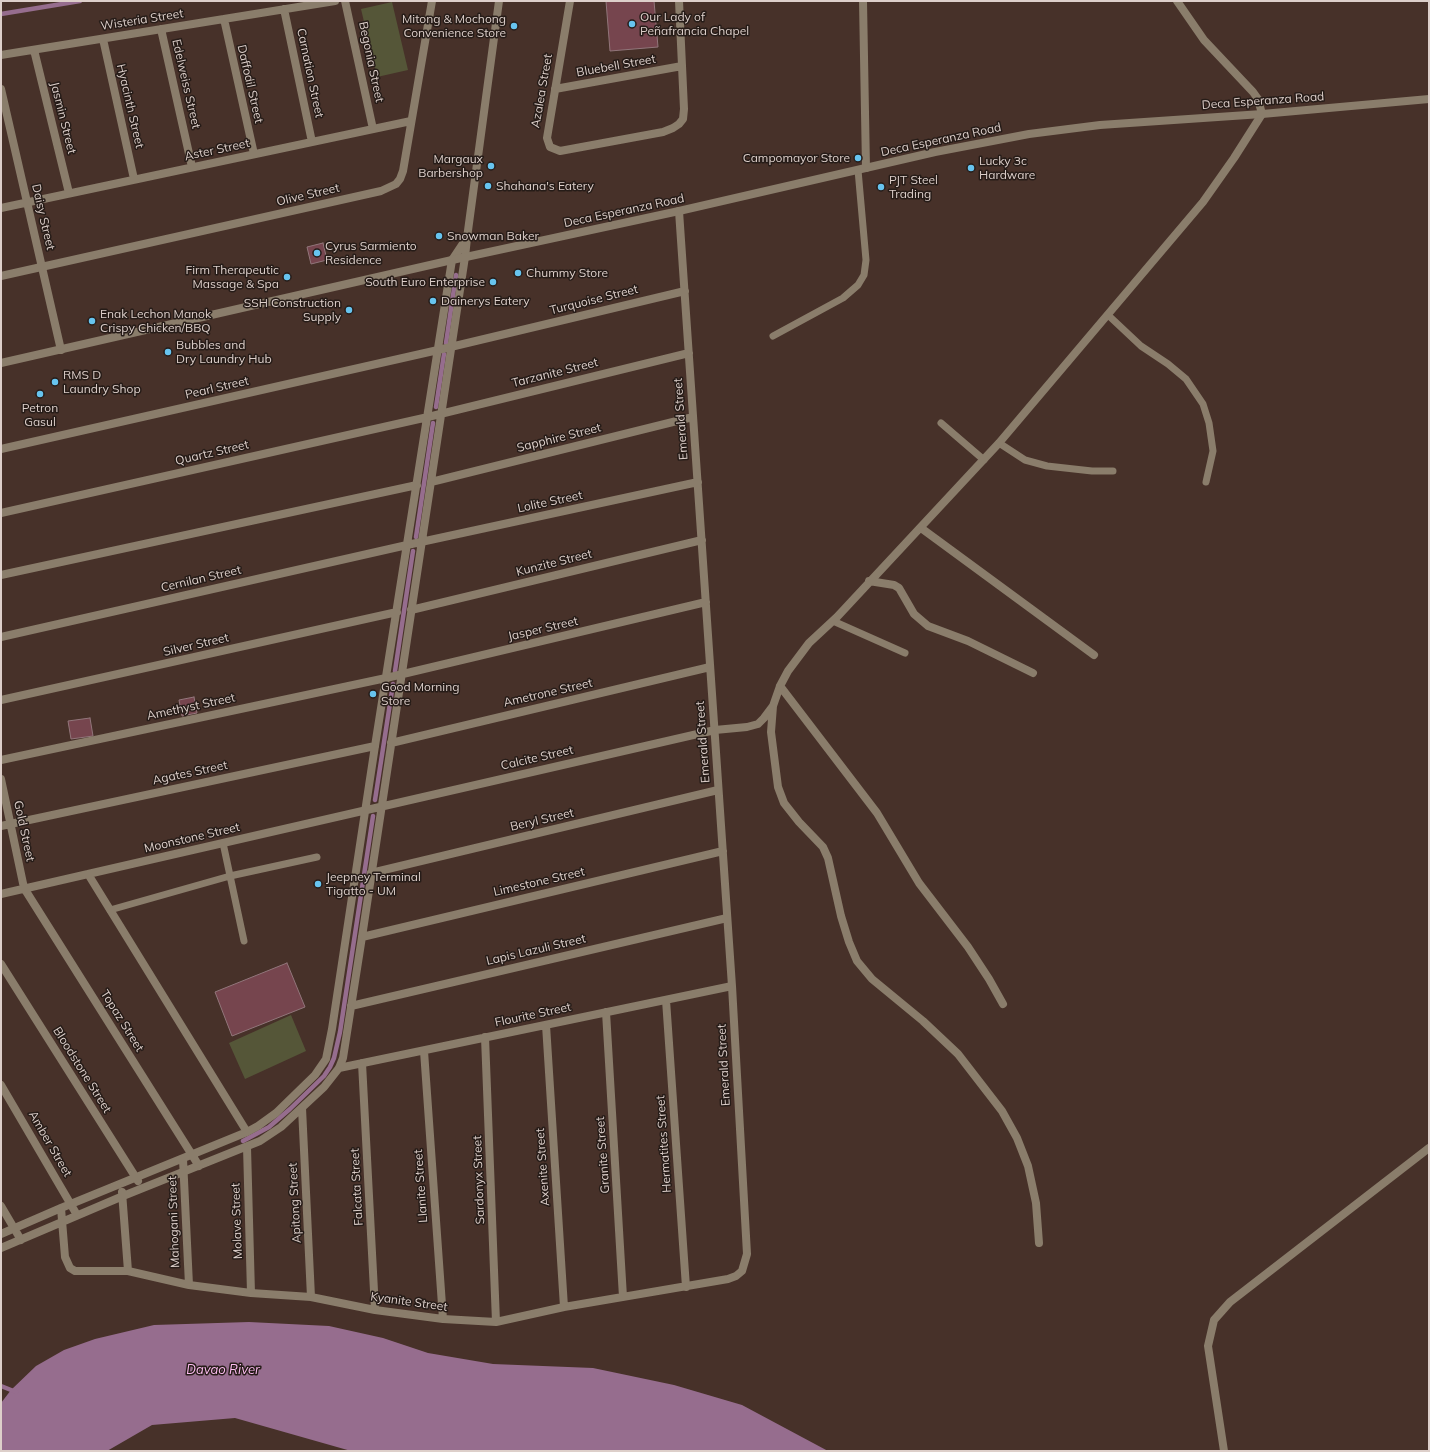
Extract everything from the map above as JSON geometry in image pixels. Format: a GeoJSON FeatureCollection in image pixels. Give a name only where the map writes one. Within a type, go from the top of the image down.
{"type":"FeatureCollection","features":[{"type":"Feature","properties":{"kind":"street","name":"Wisteria Street"},"geometry":{"type":"LineString","coordinates":[[1,55],[335,1]]}},
{"type":"Feature","properties":{"kind":"street","name":"Begonia Street"},"geometry":{"type":"LineString","coordinates":[[345,1],[373,129]]}},
{"type":"Feature","properties":{"kind":"street","name":"Olive Street"},"geometry":{"type":"LineString","coordinates":[[1,276],[381,191],[396,184],[403,171],[432,1]]}},
{"type":"Feature","properties":{"kind":"street"},"geometry":{"type":"LineString","coordinates":[[1,1248],[142,1188],[247,1147],[270,1135],[302,1108],[333,1077],[339,1068],[342,1058],[362,937],[452,347],[499,1]]}},
{"type":"Feature","properties":{"kind":"street","name":"Azalea Street"},"geometry":{"type":"LineString","coordinates":[[570,1],[546,138],[550,147],[554,150],[560,151],[663,132],[673,128],[683,119],[682,66]]}},
{"type":"Feature","properties":{"kind":"street"},"geometry":{"type":"LineString","coordinates":[[679,1],[682,66]]}},
{"type":"Feature","properties":{"kind":"street"},"geometry":{"type":"LineString","coordinates":[[863,1],[866,168]]}},
{"type":"Feature","properties":{"kind":"street"},"geometry":{"type":"LineString","coordinates":[[1039,1243],[1036,1202],[1028,1166],[1002,1111],[958,1054],[923,1021],[872,978],[858,961],[849,942],[841,916],[828,858],[822,847],[784,803],[778,787],[771,732],[773,706],[780,686],[788,671],[809,643],[921,528],[999,443],[1203,202],[1234,158],[1262,114],[1258,99],[1253,92],[1204,40],[1177,1]]}},
{"type":"Feature","properties":{"kind":"street","name":"Carnation Street"},"geometry":{"type":"LineString","coordinates":[[284,9],[312,142]]}},
{"type":"Feature","properties":{"kind":"street","name":"Daffodil Street"},"geometry":{"type":"LineString","coordinates":[[224,19],[254,154]]}},
{"type":"Feature","properties":{"kind":"street","name":"Edelweiss Street"},"geometry":{"type":"LineString","coordinates":[[161,29],[192,167]]}},
{"type":"Feature","properties":{"kind":"street","name":"Hyacinth Street"},"geometry":{"type":"LineString","coordinates":[[103,38],[134,179]]}},
{"type":"Feature","properties":{"kind":"street","name":"Jasmin Street"},"geometry":{"type":"LineString","coordinates":[[34,50],[69,193]]}},
{"type":"Feature","properties":{"kind":"street","name":"Bluebell Street"},"geometry":{"type":"LineString","coordinates":[[555,89],[682,66]]}},
{"type":"Feature","properties":{"kind":"street","name":"Daisy Street"},"geometry":{"type":"LineString","coordinates":[[1,89],[61,350]]}},
{"type":"Feature","properties":{"kind":"street","name":"Deca Esperanza Road"},"geometry":{"type":"LineString","coordinates":[[1,364],[465,257],[679,211],[935,152],[1029,134],[1108,124],[1262,114],[1429,99]]}},
{"type":"Feature","properties":{"kind":"street","name":"Aster Street"},"geometry":{"type":"LineString","coordinates":[[1,208],[411,121]]}},
{"type":"Feature","properties":{"kind":"street","name":"Emerald Street"},"geometry":{"type":"LineString","coordinates":[[679,211],[732,986],[747,1254],[742,1271]]}},
{"type":"Feature","properties":{"kind":"street"},"geometry":{"type":"LineString","coordinates":[[1,1234],[247,1132],[276,1113],[315,1075],[326,1059],[332,1030],[375,746],[452,260],[467,238]]}},
{"type":"Feature","properties":{"kind":"street","name":"Turquoise Street"},"geometry":{"type":"LineString","coordinates":[[438,350],[685,291]]}},
{"type":"Feature","properties":{"kind":"street","name":"Pearl Street"},"geometry":{"type":"LineString","coordinates":[[1,449],[438,350]]}},
{"type":"Feature","properties":{"kind":"street","name":"Tarzanite Street"},"geometry":{"type":"LineString","coordinates":[[428,417],[689,352]]}},
{"type":"Feature","properties":{"kind":"street","name":"Quartz Street"},"geometry":{"type":"LineString","coordinates":[[1,514],[428,417]]}},
{"type":"Feature","properties":{"kind":"street","name":"Sapphire Street"},"geometry":{"type":"LineString","coordinates":[[431,482],[693,417]]}},
{"type":"Feature","properties":{"kind":"street","name":"Lolite Street"},"geometry":{"type":"LineString","coordinates":[[407,545],[698,482]]}},
{"type":"Feature","properties":{"kind":"street"},"geometry":{"type":"LineString","coordinates":[[1,574],[417,485]]}},
{"type":"Feature","properties":{"kind":"street"},"geometry":{"type":"LineString","coordinates":[[921,528],[1094,655]]}},
{"type":"Feature","properties":{"kind":"street","name":"Kunzite Street"},"geometry":{"type":"LineString","coordinates":[[411,610],[702,540]]}},
{"type":"Feature","properties":{"kind":"street","name":"Cernilan Street"},"geometry":{"type":"LineString","coordinates":[[1,637],[407,545]]}},
{"type":"Feature","properties":{"kind":"street"},"geometry":{"type":"LineString","coordinates":[[869,581],[894,585],[899,588],[914,614],[928,626],[968,641],[1033,673]]}},
{"type":"Feature","properties":{"kind":"street","name":"Jasper Street"},"geometry":{"type":"LineString","coordinates":[[386,678],[706,602]]}},
{"type":"Feature","properties":{"kind":"street","name":"Silver Street"},"geometry":{"type":"LineString","coordinates":[[1,700],[397,612]]}},
{"type":"Feature","properties":{"kind":"street","name":"Ametrone Street"},"geometry":{"type":"LineString","coordinates":[[391,743],[710,667]]}},
{"type":"Feature","properties":{"kind":"street","name":"Amethyst Street"},"geometry":{"type":"LineString","coordinates":[[1,760],[386,678]]}},
{"type":"Feature","properties":{"kind":"street"},"geometry":{"type":"LineString","coordinates":[[780,686],[877,813],[919,883],[968,947],[1003,1004]]}},
{"type":"Feature","properties":{"kind":"street","name":"Calcite Street"},"geometry":{"type":"LineString","coordinates":[[366,810],[714,730],[747,727],[758,724],[773,706]]}},
{"type":"Feature","properties":{"kind":"street","name":"Agates Street"},"geometry":{"type":"LineString","coordinates":[[1,826],[375,746]]}},
{"type":"Feature","properties":{"kind":"street","name":"Gold Street"},"geometry":{"type":"LineString","coordinates":[[1,779],[24,888]]}},
{"type":"Feature","properties":{"kind":"street","name":"Beryl Street"},"geometry":{"type":"LineString","coordinates":[[371,872],[718,790]]}},
{"type":"Feature","properties":{"kind":"street","name":"Moonstone Street"},"geometry":{"type":"LineString","coordinates":[[1,894],[366,810]]}},
{"type":"Feature","properties":{"kind":"street","name":"Limestone Street"},"geometry":{"type":"LineString","coordinates":[[362,937],[723,851]]}},
{"type":"Feature","properties":{"kind":"street"},"geometry":{"type":"LineString","coordinates":[[88,874],[247,1132]]}},
{"type":"Feature","properties":{"kind":"street","name":"Topaz Street"},"geometry":{"type":"LineString","coordinates":[[24,888],[199,1166]]}},
{"type":"Feature","properties":{"kind":"street","name":"Lapis Lazuli Street"},"geometry":{"type":"LineString","coordinates":[[351,1006],[727,918]]}},
{"type":"Feature","properties":{"kind":"street","name":"Bloodstone Street"},"geometry":{"type":"LineString","coordinates":[[1,964],[142,1188]]}},
{"type":"Feature","properties":{"kind":"street","name":"Flourite Street"},"geometry":{"type":"LineString","coordinates":[[339,1068],[732,986]]}},
{"type":"Feature","properties":{"kind":"street","name":"Hermatites Street"},"geometry":{"type":"LineString","coordinates":[[666,1000],[686,1286]]}},
{"type":"Feature","properties":{"kind":"street","name":"Granite Street"},"geometry":{"type":"LineString","coordinates":[[606,1012],[623,1297]]}},
{"type":"Feature","properties":{"kind":"street","name":"Axenite Street"},"geometry":{"type":"LineString","coordinates":[[546,1025],[564,1307]]}},
{"type":"Feature","properties":{"kind":"street","name":"Sardonyx Street"},"geometry":{"type":"LineString","coordinates":[[485,1038],[496,1322]]}},
{"type":"Feature","properties":{"kind":"street","name":"Llanite Street"},"geometry":{"type":"LineString","coordinates":[[424,1050],[443,1319]]}},
{"type":"Feature","properties":{"kind":"street","name":"Falcata Street"},"geometry":{"type":"LineString","coordinates":[[362,1063],[375,1310]]}},
{"type":"Feature","properties":{"kind":"street","name":"Amber Street"},"geometry":{"type":"LineString","coordinates":[[1,1085],[77,1215]]}},
{"type":"Feature","properties":{"kind":"street","name":"Apitong Street"},"geometry":{"type":"LineString","coordinates":[[302,1108],[311,1297]]}},
{"type":"Feature","properties":{"kind":"street","name":"Molave Street"},"geometry":{"type":"LineString","coordinates":[[247,1147],[251,1293]]}},
{"type":"Feature","properties":{"kind":"street"},"geometry":{"type":"LineString","coordinates":[[1224,1451],[1208,1346],[1214,1320],[1230,1302],[1429,1148]]}},
{"type":"Feature","properties":{"kind":"street","name":"Mahogani Street"},"geometry":{"type":"LineString","coordinates":[[183,1159],[189,1285]]}},
{"type":"Feature","properties":{"kind":"street"},"geometry":{"type":"LineString","coordinates":[[122,1183],[128,1271]]}},
{"type":"Feature","properties":{"kind":"street"},"geometry":{"type":"LineString","coordinates":[[1,1206],[21,1240]]}},
{"type":"Feature","properties":{"kind":"street"},"geometry":{"type":"LineString","coordinates":[[61,1208],[62,1221]]}},
{"type":"Feature","properties":{"kind":"street","name":"Kyanite Street"},"geometry":{"type":"LineString","coordinates":[[62,1221],[65,1257],[70,1268],[78,1272],[128,1271],[189,1285],[251,1293],[311,1297],[375,1310],[443,1319],[496,1322],[564,1307],[728,1279],[736,1276],[742,1271]]}},
{"type":"Feature","properties":{"kind":"lane"},"geometry":{"type":"LineString","coordinates":[[773,336],[843,298],[858,285],[864,275],[866,260],[858,170]]}},
{"type":"Feature","properties":{"kind":"lane"},"geometry":{"type":"LineString","coordinates":[[1108,315],[1141,346],[1168,364],[1186,379],[1203,404],[1209,423],[1213,451],[1206,482]]}},
{"type":"Feature","properties":{"kind":"lane"},"geometry":{"type":"LineString","coordinates":[[941,423],[984,460]]}},
{"type":"Feature","properties":{"kind":"lane"},"geometry":{"type":"LineString","coordinates":[[999,443],[1026,460],[1047,466],[1092,471],[1113,471]]}},
{"type":"Feature","properties":{"kind":"lane"},"geometry":{"type":"LineString","coordinates":[[833,620],[905,653]]}},
{"type":"Feature","properties":{"kind":"lane"},"geometry":{"type":"LineString","coordinates":[[223,843],[244,941]]}},
{"type":"Feature","properties":{"kind":"lane"},"geometry":{"type":"LineString","coordinates":[[110,910],[230,876],[317,857]]}},
{"type":"Feature","properties":{"kind":"green space"},"geometry":{"type":"Polygon","coordinates":[[[392,2],[408,70],[377,77],[361,9],[392,2]]]}},
{"type":"Feature","properties":{"kind":"green space"},"geometry":{"type":"Polygon","coordinates":[[[291,1015],[306,1051],[245,1079],[229,1043],[291,1015]]]}},
{"type":"Feature","properties":{"kind":"water","name":"Davao River"},"geometry":{"type":"Polygon","coordinates":[[[249,1322],[329,1326],[383,1338],[428,1353],[493,1364],[593,1368],[674,1385],[742,1405],[828,1451],[351,1451],[235,1418],[152,1425],[107,1451],[1,1451],[1,1403],[11,1390],[36,1366],[64,1350],[95,1339],[154,1325],[249,1322]]]}},
{"type":"Feature","properties":{"kind":"building","name":"Our Lady of Peñafrancia Chapel"},"geometry":{"type":"Polygon","coordinates":[[[606,1],[654,1],[658,47],[610,51],[606,1]]]}},
{"type":"Feature","properties":{"kind":"building","name":"Cyrus Sarmiento Residence"},"geometry":{"type":"Polygon","coordinates":[[[323,243],[327,260],[311,264],[307,247],[323,243]]]}},
{"type":"Feature","properties":{"kind":"building"},"geometry":{"type":"Polygon","coordinates":[[[194,697],[197,713],[182,716],[179,700],[194,697]]]}},
{"type":"Feature","properties":{"kind":"building"},"geometry":{"type":"Polygon","coordinates":[[[90,718],[93,736],[71,739],[68,721],[90,718]]]}},
{"type":"Feature","properties":{"kind":"building"},"geometry":{"type":"Polygon","coordinates":[[[287,963],[305,1007],[232,1036],[215,992],[287,963]]]}},
{"type":"Feature","properties":{"kind":"waterway"},"geometry":{"type":"LineString","coordinates":[[1,14],[80,1]]}},
{"type":"Feature","properties":{"kind":"waterway"},"geometry":{"type":"LineString","coordinates":[[446,343],[456,275]]}},
{"type":"Feature","properties":{"kind":"waterway"},"geometry":{"type":"LineString","coordinates":[[436,407],[444,354]]}},
{"type":"Feature","properties":{"kind":"waterway"},"geometry":{"type":"LineString","coordinates":[[416,537],[433,423]]}},
{"type":"Feature","properties":{"kind":"waterway"},"geometry":{"type":"LineString","coordinates":[[395,671],[413,551]]}},
{"type":"Feature","properties":{"kind":"waterway"},"geometry":{"type":"LineString","coordinates":[[375,800],[393,684]]}},
{"type":"Feature","properties":{"kind":"waterway"},"geometry":{"type":"LineString","coordinates":[[243,1141],[269,1127],[290,1109],[324,1076],[334,1058],[340,1032],[373,816]]}},
{"type":"Feature","properties":{"kind":"waterway"},"geometry":{"type":"LineString","coordinates":[[1,1386],[16,1392]]}},
{"type":"Feature","properties":{"kind":"place","name":"Our Lady of Peñafrancia Chapel"},"geometry":{"type":"Point","coordinates":[632,24]}},
{"type":"Feature","properties":{"kind":"place","name":"Mitong & Mochong Convenience Store"},"geometry":{"type":"Point","coordinates":[514,26]}},
{"type":"Feature","properties":{"kind":"place","name":"Campomayor Store"},"geometry":{"type":"Point","coordinates":[858,158]}},
{"type":"Feature","properties":{"kind":"place","name":"Margaux Barbershop"},"geometry":{"type":"Point","coordinates":[491,166]}},
{"type":"Feature","properties":{"kind":"place","name":"Lucky 3c Hardware"},"geometry":{"type":"Point","coordinates":[971,168]}},
{"type":"Feature","properties":{"kind":"place","name":"Shahana's Eatery"},"geometry":{"type":"Point","coordinates":[488,186]}},
{"type":"Feature","properties":{"kind":"place","name":"PJT Steel Trading"},"geometry":{"type":"Point","coordinates":[881,187]}},
{"type":"Feature","properties":{"kind":"place","name":"Snowman Baker"},"geometry":{"type":"Point","coordinates":[439,236]}},
{"type":"Feature","properties":{"kind":"place","name":"Cyrus Sarmiento Residence"},"geometry":{"type":"Point","coordinates":[317,253]}},
{"type":"Feature","properties":{"kind":"place","name":"Chummy Store"},"geometry":{"type":"Point","coordinates":[518,273]}},
{"type":"Feature","properties":{"kind":"place","name":"Firm Therapeutic Massage & Spa"},"geometry":{"type":"Point","coordinates":[287,277]}},
{"type":"Feature","properties":{"kind":"place","name":"South Euro Enterprise"},"geometry":{"type":"Point","coordinates":[493,282]}},
{"type":"Feature","properties":{"kind":"place","name":"Dainerys Eatery"},"geometry":{"type":"Point","coordinates":[433,301]}},
{"type":"Feature","properties":{"kind":"place","name":"SSH Construction Supply"},"geometry":{"type":"Point","coordinates":[349,310]}},
{"type":"Feature","properties":{"kind":"place","name":"Enak Lechon Manok Crispy Chicken/BBQ"},"geometry":{"type":"Point","coordinates":[92,321]}},
{"type":"Feature","properties":{"kind":"place","name":"Bubbles and Dry Laundry Hub"},"geometry":{"type":"Point","coordinates":[168,352]}},
{"type":"Feature","properties":{"kind":"place","name":"RMS D Laundry Shop"},"geometry":{"type":"Point","coordinates":[55,382]}},
{"type":"Feature","properties":{"kind":"place","name":"Petron Gasul"},"geometry":{"type":"Point","coordinates":[40,394]}},
{"type":"Feature","properties":{"kind":"place","name":"Good Morning Store"},"geometry":{"type":"Point","coordinates":[373,694]}},
{"type":"Feature","properties":{"kind":"place","name":"Jeepney Terminal Tigatto - UM"},"geometry":{"type":"Point","coordinates":[318,884]}}]}
